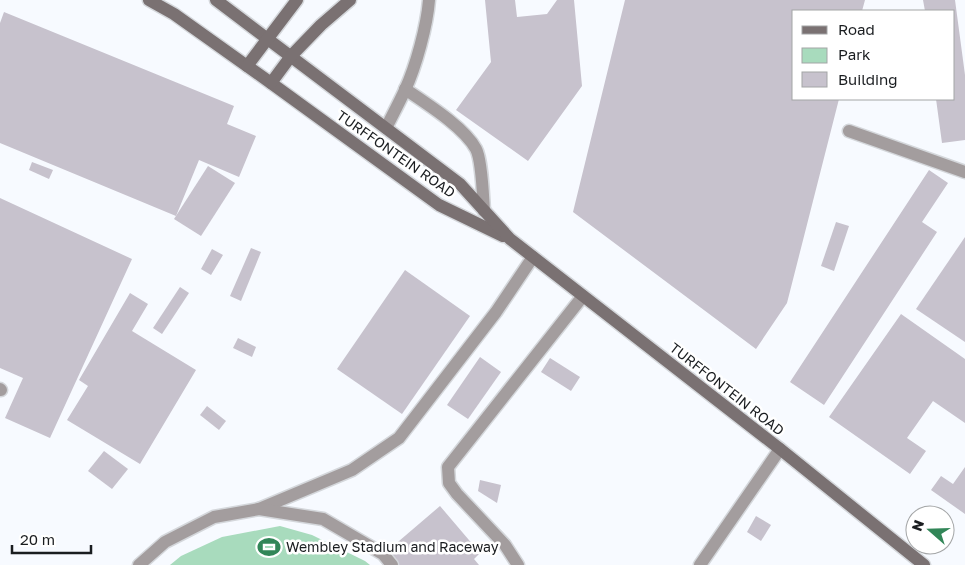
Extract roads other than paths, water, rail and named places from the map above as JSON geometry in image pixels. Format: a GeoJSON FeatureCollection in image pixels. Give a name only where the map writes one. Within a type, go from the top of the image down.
{"type":"FeatureCollection","features":[{"type":"Feature","properties":{"kind":"street","name":"TURFFONTEIN ROAD"},"geometry":{"type":"LineString","coordinates":[[149,0],[174,14],[439,205],[510,239]]}},
{"type":"Feature","properties":{"kind":"street","name":"TURFFONTEIN ROAD"},"geometry":{"type":"LineString","coordinates":[[216,0],[460,184],[510,239],[780,449],[924,565]]}},
{"type":"Feature","properties":{"kind":"street"},"geometry":{"type":"LineString","coordinates":[[247,66],[297,0]]}},
{"type":"Feature","properties":{"kind":"street"},"geometry":{"type":"LineString","coordinates":[[271,83],[291,56],[321,25],[350,0]]}},
{"type":"Feature","properties":{"kind":"lane"},"geometry":{"type":"LineString","coordinates":[[386,128],[405,89],[417,57],[430,0]]}},
{"type":"Feature","properties":{"kind":"lane"},"geometry":{"type":"LineString","coordinates":[[405,89],[443,116],[466,136],[477,150],[480,162],[484,211]]}},
{"type":"Feature","properties":{"kind":"lane"},"geometry":{"type":"LineString","coordinates":[[849,131],[965,172]]}},
{"type":"Feature","properties":{"kind":"lane"},"geometry":{"type":"LineString","coordinates":[[139,565],[165,542],[214,518],[260,509],[352,470],[399,438],[496,312],[533,257]]}},
{"type":"Feature","properties":{"kind":"lane"},"geometry":{"type":"LineString","coordinates":[[518,565],[505,545],[448,483],[448,467],[582,296]]}},
{"type":"Feature","properties":{"kind":"lane"},"geometry":{"type":"LineString","coordinates":[[700,565],[780,449]]}},
{"type":"Feature","properties":{"kind":"lane"},"geometry":{"type":"LineString","coordinates":[[260,509],[323,519],[383,554],[392,565]]}},
{"type":"Feature","properties":{"kind":"place","name":"Wembley Stadium and Raceway"},"geometry":{"type":"Point","coordinates":[269,547]}}]}
